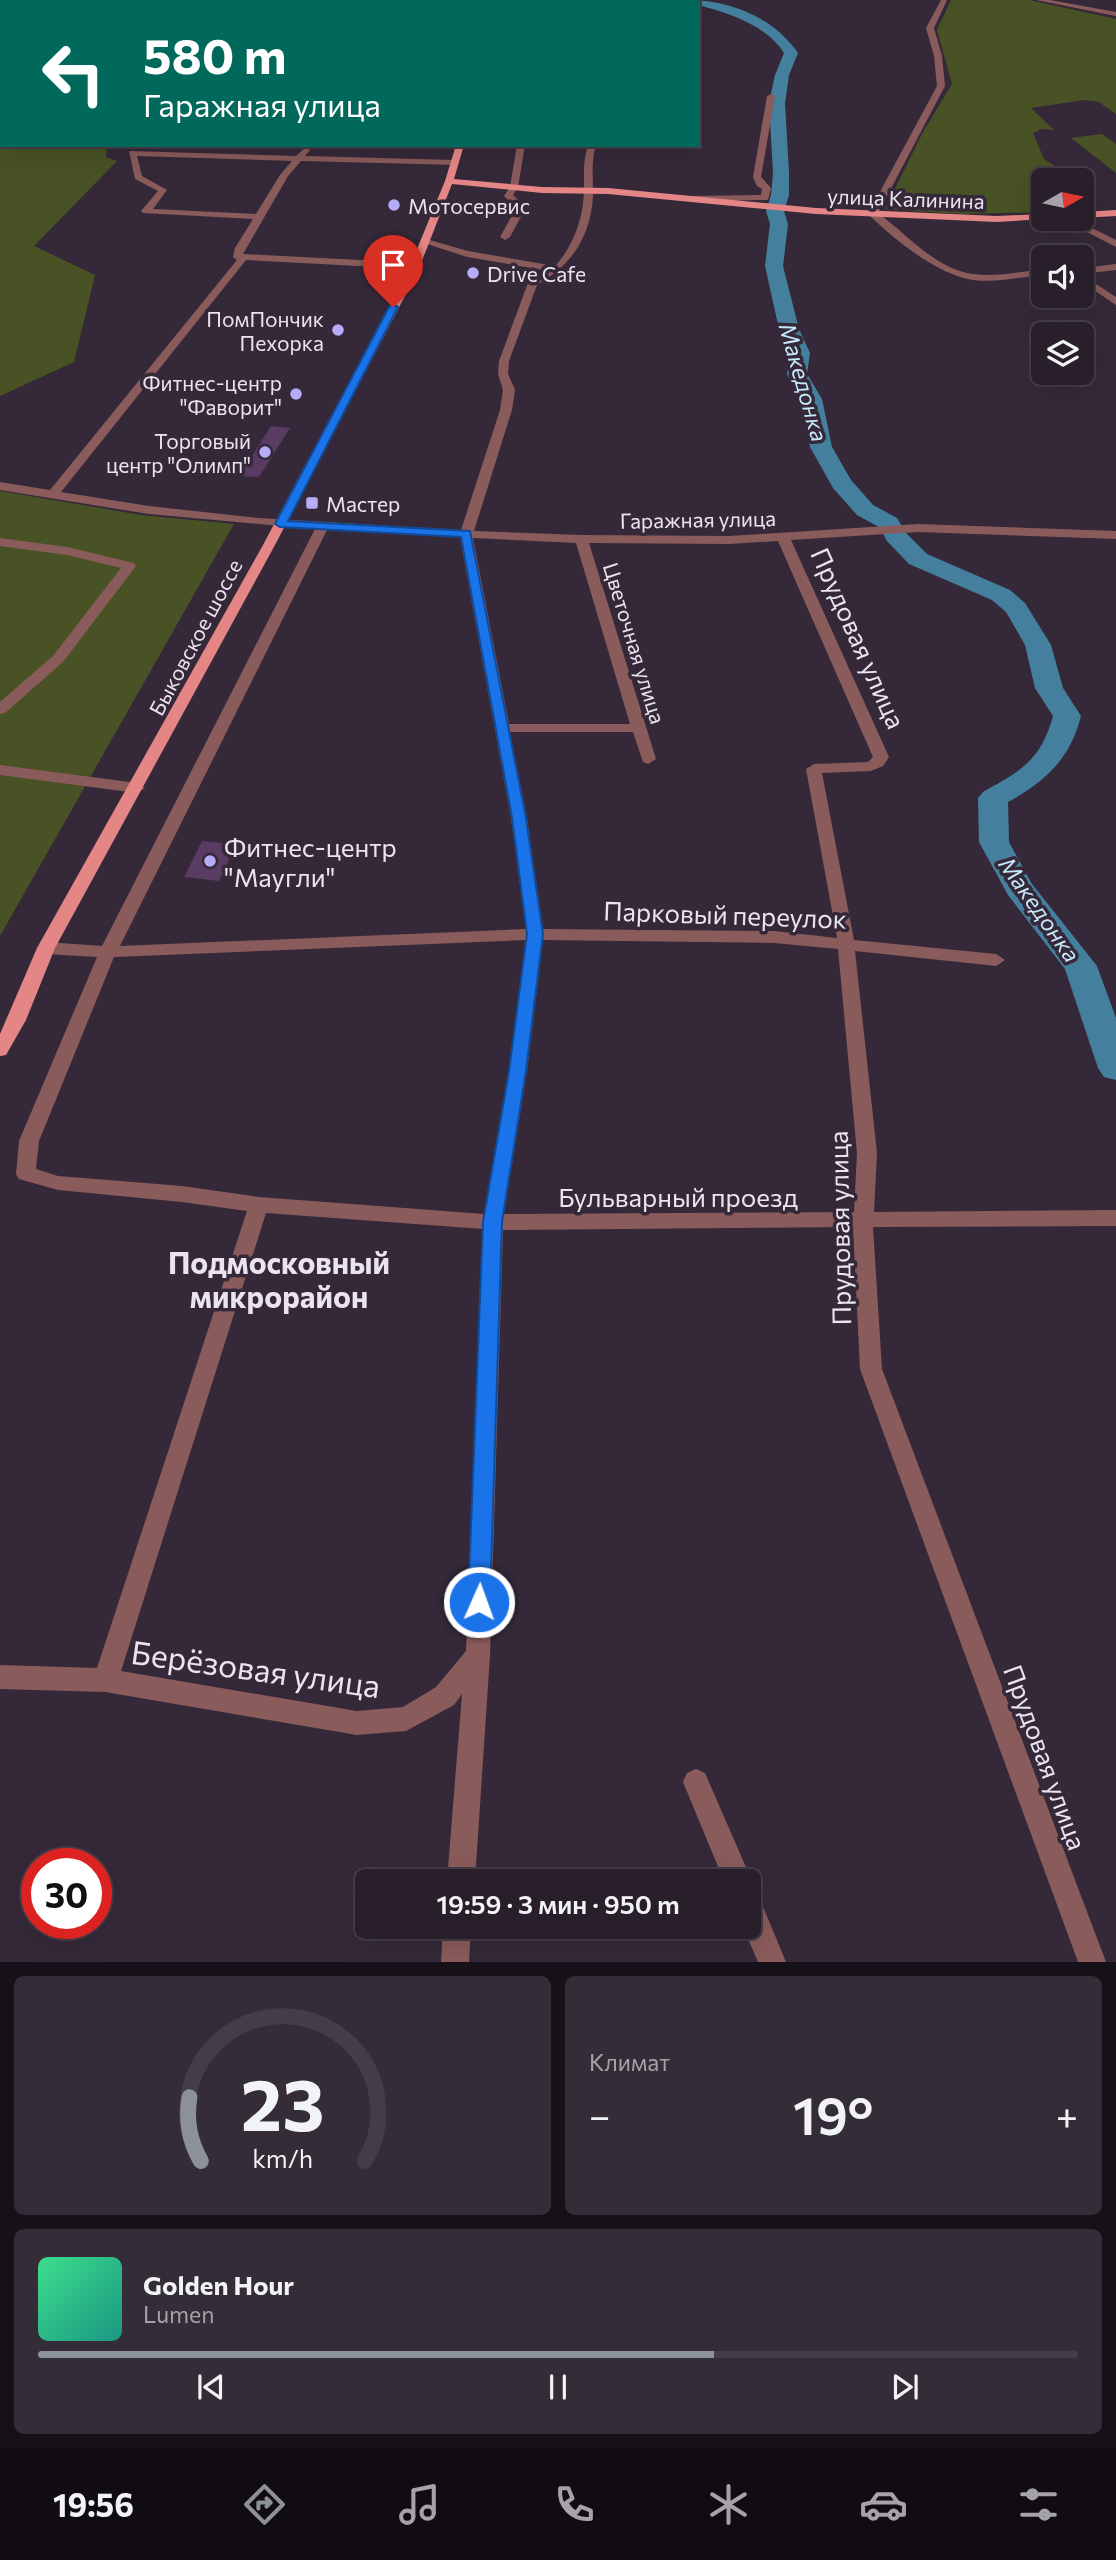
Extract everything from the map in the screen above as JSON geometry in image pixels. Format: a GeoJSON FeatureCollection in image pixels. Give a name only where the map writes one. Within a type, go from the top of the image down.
{"type":"FeatureCollection","features":[{"type":"Feature","properties":{"kind":"main road","name":"Быковское шоссе"},"geometry":{"type":"LineString","coordinates":[[0,1050],[8,1020],[46,948],[137,788],[280,524],[417,262],[459,147]]}},
{"type":"Feature","properties":{"kind":"main road","name":"улица Калинина"},"geometry":{"type":"LineString","coordinates":[[449,181],[873,214],[997,219],[1031,218]]}},
{"type":"Feature","properties":{"kind":"main road"},"geometry":{"type":"LineString","coordinates":[[1094,214],[1116,213]]}},
{"type":"Feature","properties":{"kind":"street"},"geometry":{"type":"LineString","coordinates":[[944,0],[930,28],[938,56],[941,86],[873,214],[936,264],[957,274],[975,278],[1031,273]]}},
{"type":"Feature","properties":{"kind":"street"},"geometry":{"type":"LineString","coordinates":[[1039,0],[1116,14]]}},
{"type":"Feature","properties":{"kind":"street"},"geometry":{"type":"LineString","coordinates":[[689,199],[765,198],[767,188],[760,184],[757,177],[771,96]]}},
{"type":"Feature","properties":{"kind":"street"},"geometry":{"type":"LineString","coordinates":[[53,494],[240,256],[258,217],[284,175],[309,147]]}},
{"type":"Feature","properties":{"kind":"street"},"geometry":{"type":"LineString","coordinates":[[505,237],[521,206],[509,198],[514,187],[521,147]]}},
{"type":"Feature","properties":{"kind":"street"},"geometry":{"type":"LineString","coordinates":[[462,1869],[478,1656],[493,1222],[518,1071],[535,934],[519,818],[466,534],[477,507],[506,410],[509,390],[503,374],[504,361],[533,283],[557,270],[570,250],[584,218],[588,190],[585,174],[592,147]]}},
{"type":"Feature","properties":{"kind":"street"},"geometry":{"type":"LineString","coordinates":[[258,217],[146,211],[163,190],[138,177],[132,153],[302,156],[454,163]]}},
{"type":"Feature","properties":{"kind":"street"},"geometry":{"type":"LineString","coordinates":[[1091,231],[1116,244]]}},
{"type":"Feature","properties":{"kind":"street"},"geometry":{"type":"LineString","coordinates":[[426,242],[467,254],[557,270]]}},
{"type":"Feature","properties":{"kind":"street"},"geometry":{"type":"LineString","coordinates":[[240,256],[417,262]]}},
{"type":"Feature","properties":{"kind":"street"},"geometry":{"type":"LineString","coordinates":[[1094,270],[1116,267]]}},
{"type":"Feature","properties":{"kind":"street"},"geometry":{"type":"LineString","coordinates":[[1094,286],[1116,302]]}},
{"type":"Feature","properties":{"kind":"street","name":"Гаражная улица"},"geometry":{"type":"LineString","coordinates":[[0,486],[149,510],[280,524],[466,534],[581,539],[729,540],[902,528],[1116,535]]}},
{"type":"Feature","properties":{"kind":"street"},"geometry":{"type":"LineString","coordinates":[[108,952],[323,526]]}},
{"type":"Feature","properties":{"kind":"street","name":"Прудовая улица"},"geometry":{"type":"LineString","coordinates":[[783,537],[881,757],[878,763],[871,766],[814,769],[846,943],[867,1153],[863,1222],[871,1370],[1092,1962]]}},
{"type":"Feature","properties":{"kind":"street","name":"Цветочная улица"},"geometry":{"type":"LineString","coordinates":[[581,539],[648,759]]}},
{"type":"Feature","properties":{"kind":"street"},"geometry":{"type":"LineString","coordinates":[[0,542],[68,551],[129,566],[58,659],[0,710]]}},
{"type":"Feature","properties":{"kind":"street"},"geometry":{"type":"LineString","coordinates":[[502,727],[638,728]]}},
{"type":"Feature","properties":{"kind":"street"},"geometry":{"type":"LineString","coordinates":[[0,770],[137,788]]}},
{"type":"Feature","properties":{"kind":"street","name":"Парковый переулок"},"geometry":{"type":"LineString","coordinates":[[46,948],[108,952],[535,934],[774,937],[996,961]]}},
{"type":"Feature","properties":{"kind":"street","name":"Бульварный проезд"},"geometry":{"type":"LineString","coordinates":[[108,952],[29,1142],[26,1174],[58,1183],[182,1194],[260,1205],[493,1222],[1116,1219]]}},
{"type":"Feature","properties":{"kind":"street"},"geometry":{"type":"LineString","coordinates":[[105,1680],[260,1205]]}},
{"type":"Feature","properties":{"kind":"street","name":"Берёзовая улица"},"geometry":{"type":"LineString","coordinates":[[0,1677],[105,1680],[357,1723],[405,1719],[445,1696],[478,1656]]}},
{"type":"Feature","properties":{"kind":"street"},"geometry":{"type":"LineString","coordinates":[[696,1782],[733,1869]]}},
{"type":"Feature","properties":{"kind":"street"},"geometry":{"type":"LineString","coordinates":[[761,1936],[772,1962]]}},
{"type":"Feature","properties":{"kind":"street"},"geometry":{"type":"LineString","coordinates":[[455,1962],[456,1939]]}},
{"type":"Feature","properties":{"kind":"green space"},"geometry":{"type":"Polygon","coordinates":[[[951,0],[1029,0],[1116,19],[1116,114],[1099,102],[1084,100],[1031,108],[1054,130],[1042,129],[1033,133],[1044,159],[1058,168],[1031,168],[1031,212],[962,214],[885,209],[923,132],[952,84],[937,30],[951,0]]]}},
{"type":"Feature","properties":{"kind":"green space"},"geometry":{"type":"Polygon","coordinates":[[[1102,134],[1116,144],[1116,173],[1071,138],[1102,134]]]}},
{"type":"Feature","properties":{"kind":"green space"},"geometry":{"type":"Polygon","coordinates":[[[0,147],[107,147],[106,157],[117,161],[34,246],[95,275],[74,362],[0,396],[0,147]]]}},
{"type":"Feature","properties":{"kind":"green space"},"geometry":{"type":"Polygon","coordinates":[[[0,491],[141,515],[234,524],[0,936],[0,491]]]}},
{"type":"Feature","properties":{"kind":"building","name":"Торговый центр \"Олимп\""},"geometry":{"type":"Polygon","coordinates":[[[271,426],[290,428],[259,477],[239,476],[271,426]]]}},
{"type":"Feature","properties":{"kind":"building","name":"Фитнес-центр \"Маугли\""},"geometry":{"type":"Polygon","coordinates":[[[202,841],[236,844],[219,881],[184,877],[202,841]]]}},
{"type":"Feature","properties":{"kind":"waterway","name":"Македонка"},"geometry":{"type":"LineString","coordinates":[[700,1],[735,12],[763,26],[775,34],[791,53],[782,75],[777,103],[781,173],[780,195],[775,211],[779,224],[774,266],[789,329],[800,353],[797,374],[811,399],[821,447],[841,483],[865,510],[889,523],[896,536],[918,559],[1001,595],[1016,608],[1038,645],[1049,688],[1067,716],[1063,733],[1050,758],[1020,783],[993,798],[994,842],[1019,888],[1081,966],[1116,1068]]}},
{"type":"Feature","properties":{"kind":"place","name":"Мотосервис"},"geometry":{"type":"Point","coordinates":[394,205]}},
{"type":"Feature","properties":{"kind":"place","name":"Drive Cafe"},"geometry":{"type":"Point","coordinates":[473,273]}},
{"type":"Feature","properties":{"kind":"place","name":"ПомПончик Пехорка"},"geometry":{"type":"Point","coordinates":[338,330]}},
{"type":"Feature","properties":{"kind":"place","name":"Фитнес-центр \"Фаворит\""},"geometry":{"type":"Point","coordinates":[296,394]}},
{"type":"Feature","properties":{"kind":"place","name":"Торговый центр \"Олимп\""},"geometry":{"type":"Point","coordinates":[265,452]}},
{"type":"Feature","properties":{"kind":"place","name":"Мастер"},"geometry":{"type":"Point","coordinates":[312,503]}},
{"type":"Feature","properties":{"kind":"place","name":"Фитнес-центр \"Маугли\""},"geometry":{"type":"Point","coordinates":[210,861]}},
{"type":"Feature","properties":{"kind":"district","name":"Подмосковный микрорайон"},"geometry":{"type":"Point","coordinates":[279,1278]}},
{"type":"Feature","properties":{"kind":"route"},"geometry":{"type":"LineString","coordinates":[[393,307],[280,524],[466,534],[519,818],[535,934],[518,1071],[493,1222],[479,1602]]}}]}
